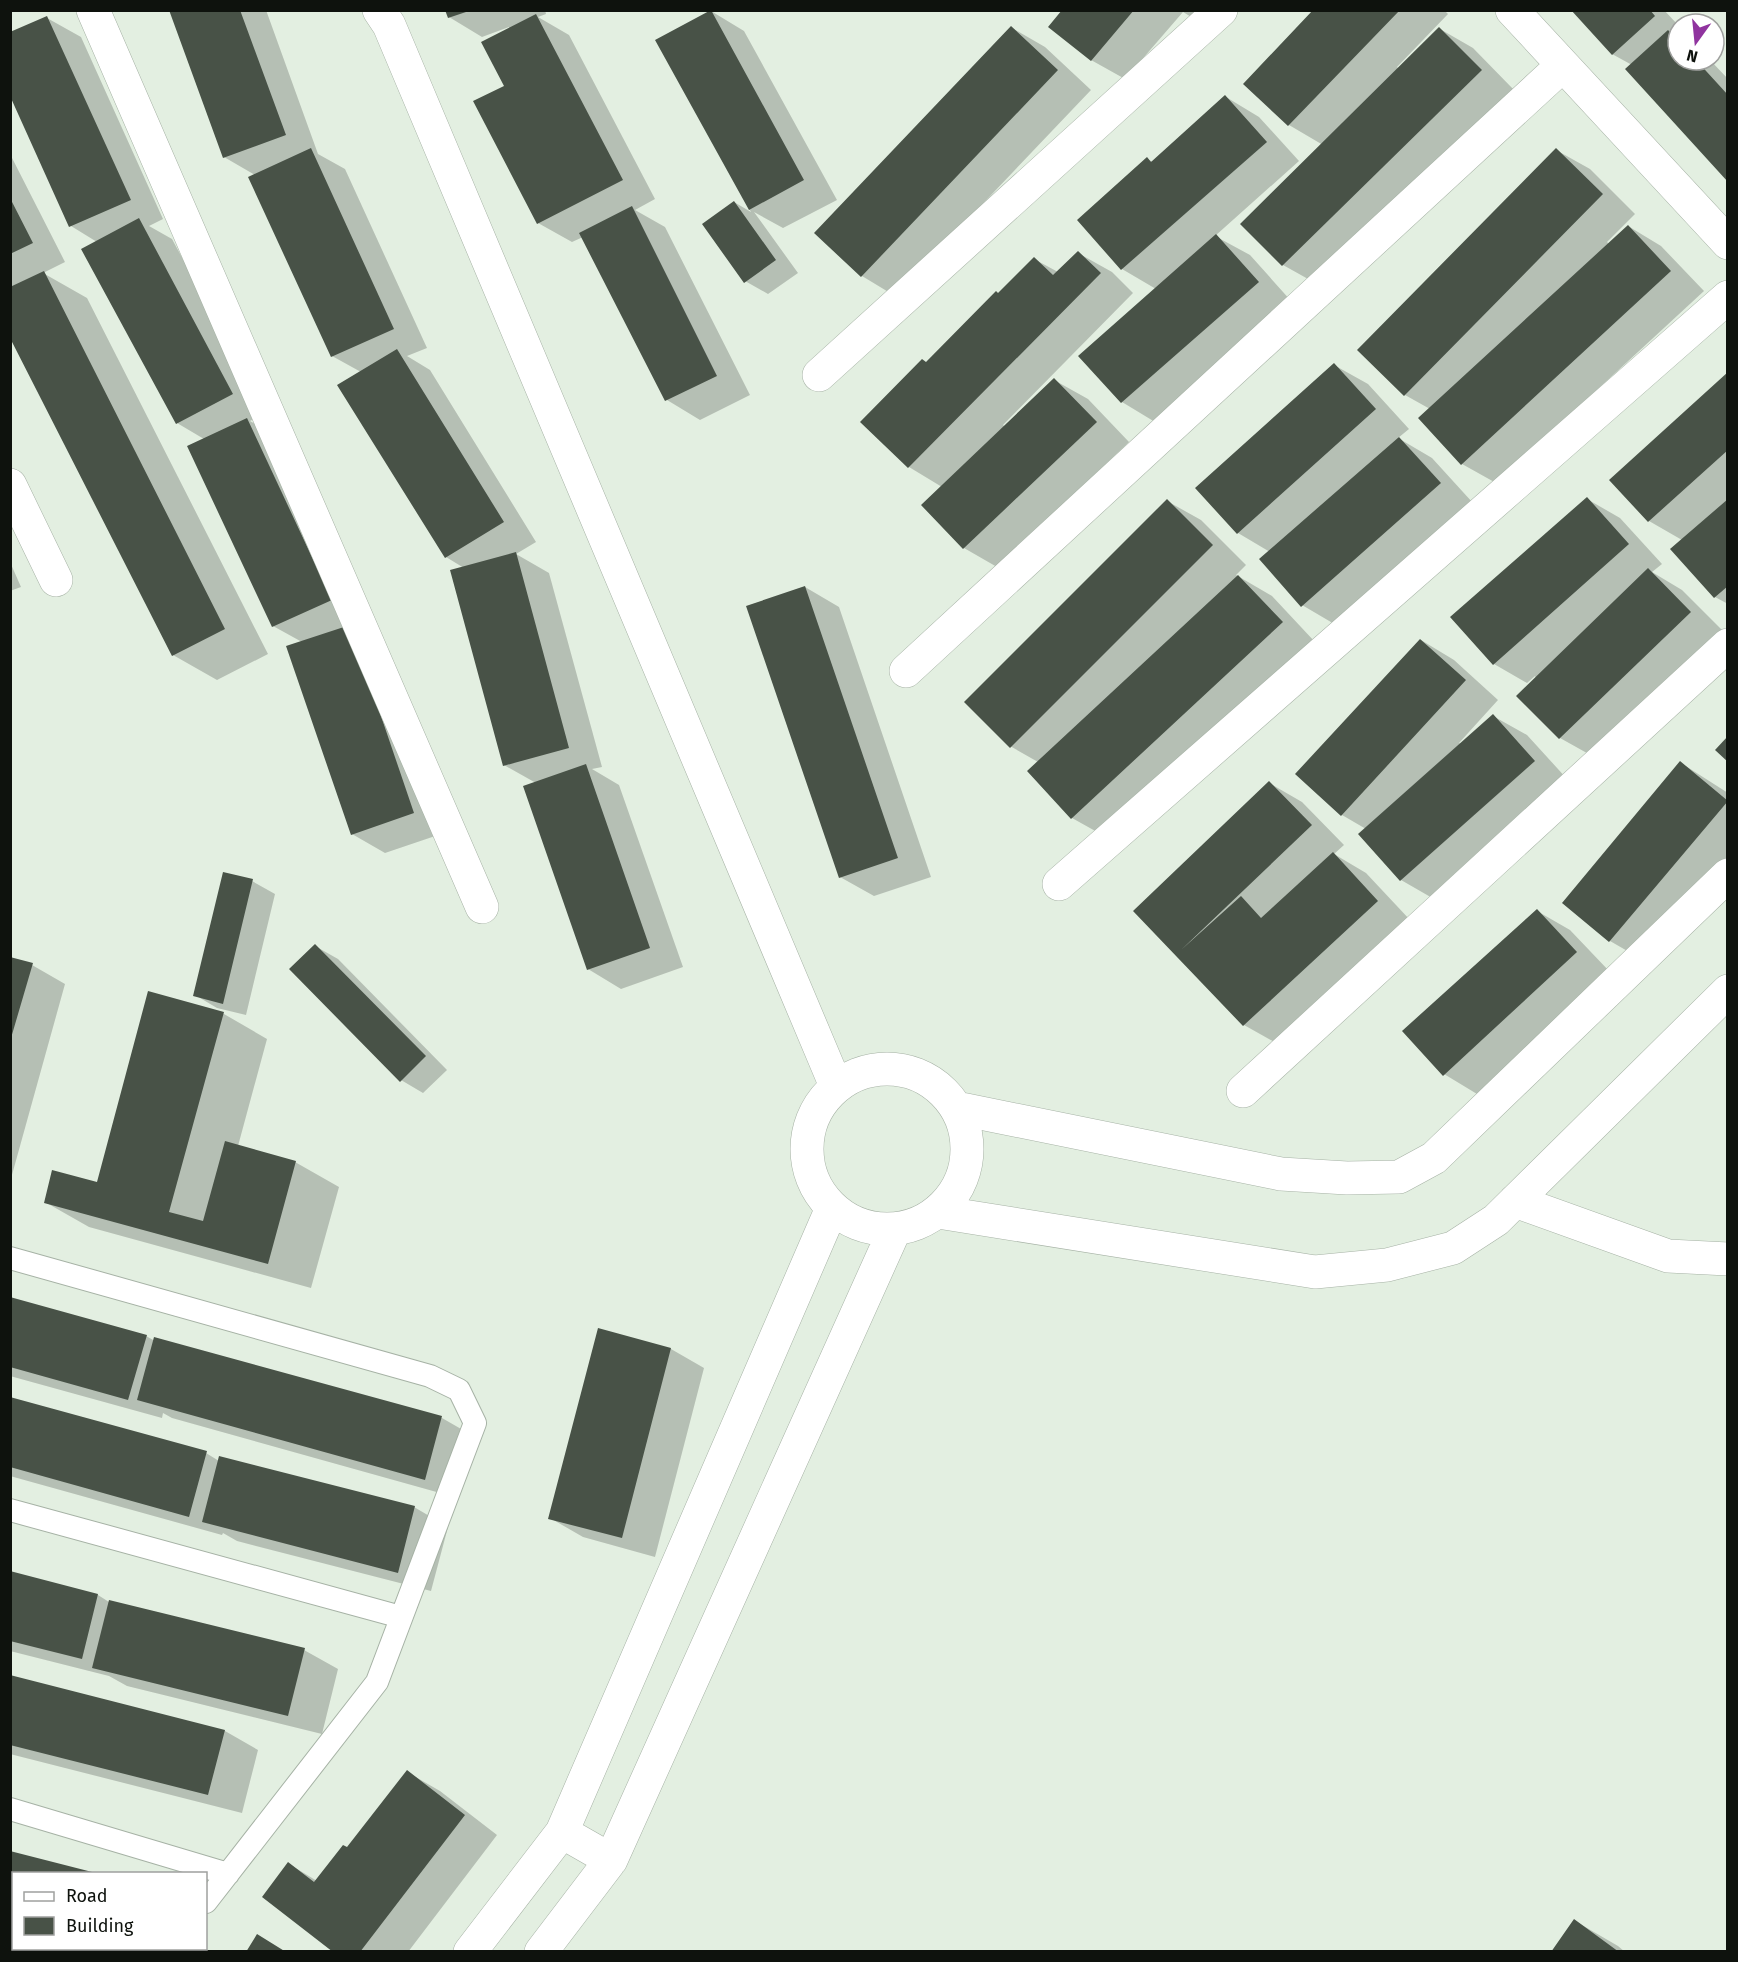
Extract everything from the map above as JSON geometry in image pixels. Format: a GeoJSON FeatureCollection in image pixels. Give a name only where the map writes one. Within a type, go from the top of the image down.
{"type":"FeatureCollection","features":[{"type":"Feature","properties":{"kind":"street"},"geometry":{"type":"LineString","coordinates":[[93,10],[482,907]]}},
{"type":"Feature","properties":{"kind":"street"},"geometry":{"type":"LineString","coordinates":[[379,10],[398,48],[836,1086]]}},
{"type":"Feature","properties":{"kind":"street"},"geometry":{"type":"LineString","coordinates":[[819,375],[1221,10]]}},
{"type":"Feature","properties":{"kind":"street"},"geometry":{"type":"LineString","coordinates":[[1512,10],[1728,243]]}},
{"type":"Feature","properties":{"kind":"street"},"geometry":{"type":"LineString","coordinates":[[906,671],[1563,65]]}},
{"type":"Feature","properties":{"kind":"street"},"geometry":{"type":"LineString","coordinates":[[1059,884],[1728,297]]}},
{"type":"Feature","properties":{"kind":"street"},"geometry":{"type":"LineString","coordinates":[[10,485],[56,580]]}},
{"type":"Feature","properties":{"kind":"street"},"geometry":{"type":"LineString","coordinates":[[1243,1091],[1728,645]]}},
{"type":"Feature","properties":{"kind":"street"},"geometry":{"type":"LineString","coordinates":[[956,1108],[1281,1174],[1347,1178],[1399,1177],[1434,1158],[1443,1150],[1728,876]]}},
{"type":"Feature","properties":{"kind":"street"},"geometry":{"type":"LineString","coordinates":[[938,1212],[1314,1272],[1387,1265],[1454,1248],[1496,1220],[1728,991]]}},
{"type":"Feature","properties":{"kind":"street"},"geometry":{"type":"LineString","coordinates":[[877,1069],[900,1070],[923,1077],[942,1090],[956,1108],[965,1130],[968,1152],[964,1175],[954,1195],[938,1212],[918,1224],[895,1229],[872,1229],[851,1222],[832,1208],[817,1190],[808,1169],[806,1147],[810,1124],[820,1103],[836,1086],[855,1074],[877,1069]]}},
{"type":"Feature","properties":{"kind":"street"},"geometry":{"type":"LineString","coordinates":[[1515,1201],[1668,1256],[1728,1259]]}},
{"type":"Feature","properties":{"kind":"street"},"geometry":{"type":"LineString","coordinates":[[470,1952],[562,1832],[832,1208]]}},
{"type":"Feature","properties":{"kind":"street"},"geometry":{"type":"LineString","coordinates":[[541,1952],[611,1860],[895,1229]]}},
{"type":"Feature","properties":{"kind":"street"},"geometry":{"type":"LineString","coordinates":[[562,1832],[611,1860]]}},
{"type":"Feature","properties":{"kind":"lane"},"geometry":{"type":"LineString","coordinates":[[10,1257],[430,1376],[459,1390],[475,1423],[377,1682],[207,1901]]}},
{"type":"Feature","properties":{"kind":"lane"},"geometry":{"type":"LineString","coordinates":[[10,1510],[401,1617]]}},
{"type":"Feature","properties":{"kind":"lane"},"geometry":{"type":"LineString","coordinates":[[10,1809],[228,1874]]}},
{"type":"Feature","properties":{"kind":"building"},"geometry":{"type":"Polygon","coordinates":[[[169,10],[240,10],[286,135],[223,158],[169,10]]]}},
{"type":"Feature","properties":{"kind":"building"},"geometry":{"type":"Polygon","coordinates":[[[445,10],[469,10],[469,11],[448,18],[445,10]]]}},
{"type":"Feature","properties":{"kind":"building"},"geometry":{"type":"Polygon","coordinates":[[[711,10],[804,180],[749,210],[655,40],[711,10]]]}},
{"type":"Feature","properties":{"kind":"building"},"geometry":{"type":"Polygon","coordinates":[[[1062,10],[1134,10],[1091,61],[1048,27],[1062,10]]]}},
{"type":"Feature","properties":{"kind":"building"},"geometry":{"type":"Polygon","coordinates":[[[1313,10],[1400,10],[1288,126],[1243,84],[1313,10]]]}},
{"type":"Feature","properties":{"kind":"building"},"geometry":{"type":"Polygon","coordinates":[[[1571,10],[1650,10],[1655,16],[1612,55],[1571,10]]]}},
{"type":"Feature","properties":{"kind":"building"},"geometry":{"type":"Polygon","coordinates":[[[536,14],[623,180],[537,224],[473,101],[504,86],[481,42],[536,14]]]}},
{"type":"Feature","properties":{"kind":"building"},"geometry":{"type":"Polygon","coordinates":[[[47,16],[131,200],[69,227],[10,96],[10,32],[47,16]]]}},
{"type":"Feature","properties":{"kind":"building"},"geometry":{"type":"Polygon","coordinates":[[[1011,26],[1058,70],[861,277],[814,233],[1011,26]]]}},
{"type":"Feature","properties":{"kind":"building"},"geometry":{"type":"Polygon","coordinates":[[[1439,27],[1482,70],[1282,266],[1240,224],[1439,27]]]}},
{"type":"Feature","properties":{"kind":"building"},"geometry":{"type":"Polygon","coordinates":[[[1666,32],[1666,72],[1707,72],[1728,95],[1728,182],[1625,69],[1666,32]]]}},
{"type":"Feature","properties":{"kind":"building"},"geometry":{"type":"Polygon","coordinates":[[[1225,95],[1267,142],[1121,270],[1077,220],[1147,157],[1151,162],[1225,95]]]}},
{"type":"Feature","properties":{"kind":"building"},"geometry":{"type":"Polygon","coordinates":[[[311,148],[394,329],[331,357],[248,177],[311,148]]]}},
{"type":"Feature","properties":{"kind":"building"},"geometry":{"type":"Polygon","coordinates":[[[1556,148],[1603,194],[1404,396],[1357,350],[1556,148]]]}},
{"type":"Feature","properties":{"kind":"building"},"geometry":{"type":"Polygon","coordinates":[[[10,198],[33,243],[10,254],[10,198]]]}},
{"type":"Feature","properties":{"kind":"building"},"geometry":{"type":"Polygon","coordinates":[[[734,201],[776,260],[744,283],[702,224],[734,201]]]}},
{"type":"Feature","properties":{"kind":"building"},"geometry":{"type":"Polygon","coordinates":[[[632,206],[717,376],[665,401],[579,233],[632,206]]]}},
{"type":"Feature","properties":{"kind":"building"},"geometry":{"type":"Polygon","coordinates":[[[139,218],[233,394],[176,424],[81,249],[139,218]]]}},
{"type":"Feature","properties":{"kind":"building"},"geometry":{"type":"Polygon","coordinates":[[[1628,225],[1671,271],[1461,465],[1418,418],[1628,225]]]}},
{"type":"Feature","properties":{"kind":"building"},"geometry":{"type":"Polygon","coordinates":[[[1216,234],[1259,282],[1121,403],[1078,356],[1216,234]]]}},
{"type":"Feature","properties":{"kind":"building"},"geometry":{"type":"Polygon","coordinates":[[[1078,251],[1101,273],[908,468],[860,422],[922,359],[926,362],[996,291],[998,293],[1034,257],[1053,275],[1078,251]]]}},
{"type":"Feature","properties":{"kind":"building"},"geometry":{"type":"Polygon","coordinates":[[[44,271],[225,629],[172,656],[10,338],[10,287],[44,271]]]}},
{"type":"Feature","properties":{"kind":"building"},"geometry":{"type":"Polygon","coordinates":[[[397,349],[504,522],[445,558],[337,385],[397,349]]]}},
{"type":"Feature","properties":{"kind":"building"},"geometry":{"type":"Polygon","coordinates":[[[1334,363],[1376,409],[1237,534],[1195,488],[1334,363]]]}},
{"type":"Feature","properties":{"kind":"building"},"geometry":{"type":"Polygon","coordinates":[[[1728,372],[1728,450],[1648,522],[1609,480],[1728,372]]]}},
{"type":"Feature","properties":{"kind":"building"},"geometry":{"type":"Polygon","coordinates":[[[1054,378],[1097,422],[963,549],[921,505],[1054,378]]]}},
{"type":"Feature","properties":{"kind":"building"},"geometry":{"type":"Polygon","coordinates":[[[247,418],[332,600],[272,627],[187,446],[247,418]]]}},
{"type":"Feature","properties":{"kind":"building"},"geometry":{"type":"Polygon","coordinates":[[[1399,437],[1441,483],[1301,607],[1259,559],[1399,437]]]}},
{"type":"Feature","properties":{"kind":"building"},"geometry":{"type":"Polygon","coordinates":[[[1587,497],[1629,544],[1493,665],[1450,617],[1587,497]]]}},
{"type":"Feature","properties":{"kind":"building"},"geometry":{"type":"Polygon","coordinates":[[[1167,499],[1213,545],[1010,748],[964,702],[1167,499]]]}},
{"type":"Feature","properties":{"kind":"building"},"geometry":{"type":"Polygon","coordinates":[[[1728,499],[1728,586],[1714,598],[1670,549],[1728,499]]]}},
{"type":"Feature","properties":{"kind":"building"},"geometry":{"type":"Polygon","coordinates":[[[516,552],[569,748],[503,766],[450,570],[516,552]]]}},
{"type":"Feature","properties":{"kind":"building"},"geometry":{"type":"Polygon","coordinates":[[[1648,568],[1691,612],[1559,739],[1516,696],[1648,568]]]}},
{"type":"Feature","properties":{"kind":"building"},"geometry":{"type":"Polygon","coordinates":[[[1238,575],[1283,622],[1071,819],[1027,771],[1238,575]]]}},
{"type":"Feature","properties":{"kind":"building"},"geometry":{"type":"Polygon","coordinates":[[[805,586],[898,858],[839,878],[746,606],[805,586]]]}},
{"type":"Feature","properties":{"kind":"building"},"geometry":{"type":"Polygon","coordinates":[[[350,625],[414,813],[351,835],[286,646],[350,625]]]}},
{"type":"Feature","properties":{"kind":"building"},"geometry":{"type":"Polygon","coordinates":[[[1420,639],[1466,680],[1341,816],[1295,774],[1420,639]]]}},
{"type":"Feature","properties":{"kind":"building"},"geometry":{"type":"Polygon","coordinates":[[[1493,714],[1535,761],[1400,881],[1358,834],[1493,714]]]}},
{"type":"Feature","properties":{"kind":"building"},"geometry":{"type":"Polygon","coordinates":[[[1728,736],[1728,762],[1715,750],[1728,736]]]}},
{"type":"Feature","properties":{"kind":"building"},"geometry":{"type":"Polygon","coordinates":[[[1680,761],[1728,801],[1609,942],[1562,903],[1680,761]]]}},
{"type":"Feature","properties":{"kind":"building"},"geometry":{"type":"Polygon","coordinates":[[[586,764],[650,948],[587,970],[523,786],[586,764]]]}},
{"type":"Feature","properties":{"kind":"building"},"geometry":{"type":"Polygon","coordinates":[[[1269,781],[1312,825],[1181,950],[1241,896],[1261,918],[1333,852],[1378,901],[1243,1026],[1133,911],[1269,781]]]}},
{"type":"Feature","properties":{"kind":"building"},"geometry":{"type":"Polygon","coordinates":[[[223,872],[253,879],[223,1004],[193,996],[223,872]]]}},
{"type":"Feature","properties":{"kind":"building"},"geometry":{"type":"Polygon","coordinates":[[[1537,909],[1577,952],[1443,1076],[1402,1031],[1537,909]]]}},
{"type":"Feature","properties":{"kind":"building"},"geometry":{"type":"Polygon","coordinates":[[[315,944],[426,1056],[400,1082],[289,969],[315,944]]]}},
{"type":"Feature","properties":{"kind":"building"},"geometry":{"type":"Polygon","coordinates":[[[10,957],[33,963],[11,1038],[10,1038],[10,957]]]}},
{"type":"Feature","properties":{"kind":"building"},"geometry":{"type":"Polygon","coordinates":[[[148,991],[224,1012],[169,1212],[203,1221],[225,1141],[296,1161],[268,1264],[44,1203],[52,1170],[97,1182],[148,991]]]}},
{"type":"Feature","properties":{"kind":"building"},"geometry":{"type":"Polygon","coordinates":[[[10,1297],[147,1335],[128,1400],[10,1367],[10,1297]]]}},
{"type":"Feature","properties":{"kind":"building"},"geometry":{"type":"Polygon","coordinates":[[[598,1328],[671,1348],[622,1538],[548,1519],[598,1328]]]}},
{"type":"Feature","properties":{"kind":"building"},"geometry":{"type":"Polygon","coordinates":[[[154,1337],[442,1416],[425,1480],[137,1400],[154,1337]]]}},
{"type":"Feature","properties":{"kind":"building"},"geometry":{"type":"Polygon","coordinates":[[[10,1397],[207,1451],[189,1517],[10,1467],[10,1397]]]}},
{"type":"Feature","properties":{"kind":"building"},"geometry":{"type":"Polygon","coordinates":[[[219,1456],[415,1506],[398,1573],[202,1522],[219,1456]]]}},
{"type":"Feature","properties":{"kind":"building"},"geometry":{"type":"Polygon","coordinates":[[[10,1571],[98,1594],[82,1659],[10,1641],[10,1571]]]}},
{"type":"Feature","properties":{"kind":"building"},"geometry":{"type":"Polygon","coordinates":[[[109,1600],[305,1648],[288,1716],[92,1668],[109,1600]]]}},
{"type":"Feature","properties":{"kind":"building"},"geometry":{"type":"Polygon","coordinates":[[[10,1675],[225,1730],[208,1795],[10,1745],[10,1675]]]}},
{"type":"Feature","properties":{"kind":"building"},"geometry":{"type":"Polygon","coordinates":[[[407,1770],[465,1815],[360,1952],[333,1952],[262,1897],[288,1862],[314,1882],[343,1845],[347,1847],[407,1770]]]}},
{"type":"Feature","properties":{"kind":"building"},"geometry":{"type":"Polygon","coordinates":[[[10,1851],[92,1872],[12,1872],[12,1923],[10,1923],[10,1851]]]}},
{"type":"Feature","properties":{"kind":"building"},"geometry":{"type":"Polygon","coordinates":[[[1574,1919],[1619,1952],[1551,1952],[1574,1919]]]}},
{"type":"Feature","properties":{"kind":"building"},"geometry":{"type":"Polygon","coordinates":[[[257,1934],[286,1952],[246,1952],[257,1934]]]}}]}
